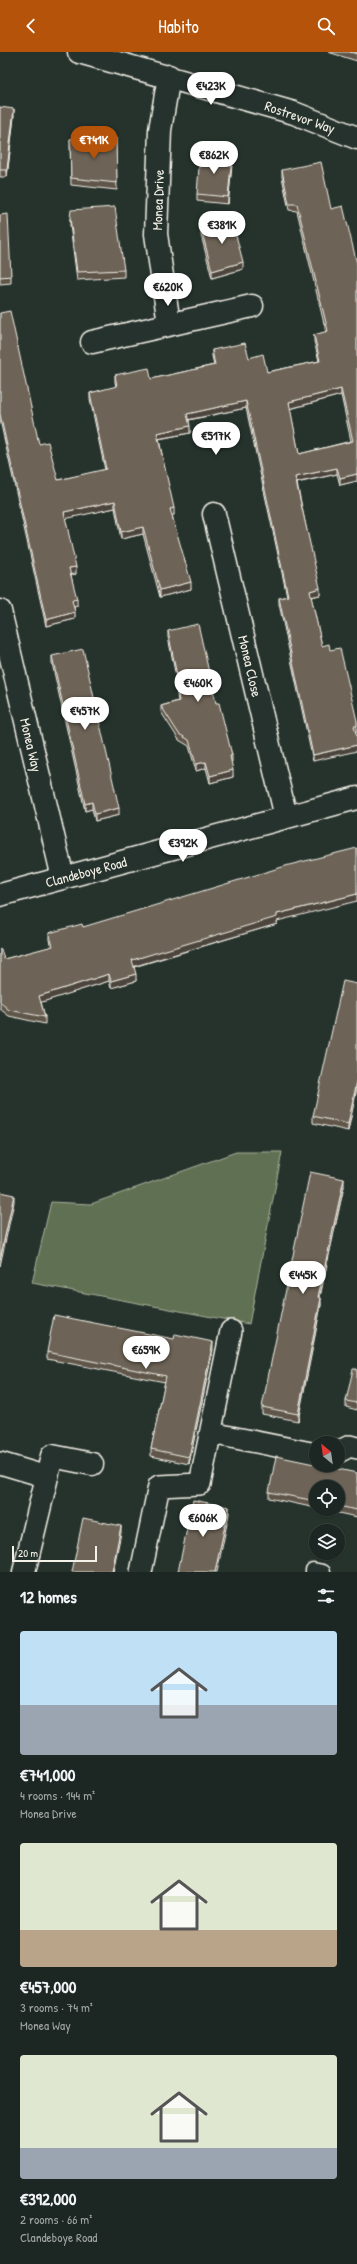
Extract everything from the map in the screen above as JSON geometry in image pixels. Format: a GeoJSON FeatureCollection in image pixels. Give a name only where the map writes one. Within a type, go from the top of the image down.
{"type":"FeatureCollection","features":[{"type":"Feature","properties":{"kind":"street","name":"Rostrevor Way"},"geometry":{"type":"LineString","coordinates":[[79,52],[294,112],[357,138]]}},
{"type":"Feature","properties":{"kind":"street","name":"Monea Drive"},"geometry":{"type":"LineString","coordinates":[[169,76],[160,130],[156,234],[169,324]]}},
{"type":"Feature","properties":{"kind":"street"},"geometry":{"type":"LineString","coordinates":[[92,342],[252,306]]}},
{"type":"Feature","properties":{"kind":"street","name":"Monea Close"},"geometry":{"type":"LineString","coordinates":[[214,514],[286,817]]}},
{"type":"Feature","properties":{"kind":"street","name":"Monea Way"},"geometry":{"type":"LineString","coordinates":[[0,611],[62,878]]}},
{"type":"Feature","properties":{"kind":"street","name":"Clandeboye Road"},"geometry":{"type":"LineString","coordinates":[[0,895],[357,798]]}},
{"type":"Feature","properties":{"kind":"street"},"geometry":{"type":"LineString","coordinates":[[141,1572],[159,1486],[200,1484],[231,1331]]}},
{"type":"Feature","properties":{"kind":"street"},"geometry":{"type":"LineString","coordinates":[[211,1433],[309,1453]]}},
{"type":"Feature","properties":{"kind":"street"},"geometry":{"type":"LineString","coordinates":[[345,1448],[350,1446],[357,1448]]}},
{"type":"Feature","properties":{"kind":"street"},"geometry":{"type":"LineString","coordinates":[[24,1572],[52,1456],[92,1464]]}},
{"type":"Feature","properties":{"kind":"street"},"geometry":{"type":"LineString","coordinates":[[0,1463],[47,1477]]}},
{"type":"Feature","properties":{"kind":"lane"},"geometry":{"type":"LineString","coordinates":[[313,1572],[313,1570],[324,1572]]}},
{"type":"Feature","properties":{"kind":"green space"},"geometry":{"type":"Polygon","coordinates":[[[236,1152],[282,1152],[249,1324],[32,1283],[51,1202],[91,1204],[236,1152]]]}},
{"type":"Feature","properties":{"kind":"building"},"geometry":{"type":"Polygon","coordinates":[[[0,107],[14,109],[7,170],[0,170],[0,107]]]}},
{"type":"Feature","properties":{"kind":"building"},"geometry":{"type":"Polygon","coordinates":[[[116,138],[117,183],[71,178],[70,139],[116,138]]]}},
{"type":"Feature","properties":{"kind":"building"},"geometry":{"type":"Polygon","coordinates":[[[200,154],[232,157],[228,197],[197,194],[200,154]]]}},
{"type":"Feature","properties":{"kind":"building"},"geometry":{"type":"Polygon","coordinates":[[[321,162],[331,209],[343,206],[357,264],[357,474],[340,478],[337,468],[295,477],[320,588],[310,591],[322,646],[329,644],[330,650],[340,648],[357,721],[357,726],[354,726],[357,737],[357,745],[313,755],[279,598],[288,596],[246,401],[187,414],[190,426],[157,433],[174,508],[170,509],[191,582],[160,590],[143,527],[121,532],[115,501],[64,512],[76,567],[69,568],[77,599],[72,600],[75,612],[46,620],[0,414],[0,313],[10,311],[39,444],[48,442],[58,480],[106,469],[90,393],[117,386],[115,375],[149,368],[151,379],[215,365],[212,350],[245,343],[249,358],[263,354],[267,372],[320,361],[314,335],[328,331],[297,204],[289,204],[282,170],[321,162]],[[341,389],[289,402],[299,454],[353,441],[341,389]]]}},
{"type":"Feature","properties":{"kind":"building"},"geometry":{"type":"Polygon","coordinates":[[[115,207],[124,270],[77,272],[70,218],[71,210],[115,207]]]}},
{"type":"Feature","properties":{"kind":"building"},"geometry":{"type":"Polygon","coordinates":[[[8,214],[11,276],[0,277],[0,215],[8,214]]]}},
{"type":"Feature","properties":{"kind":"building"},"geometry":{"type":"Polygon","coordinates":[[[232,220],[243,262],[212,271],[201,228],[232,220]]]}},
{"type":"Feature","properties":{"kind":"building"},"geometry":{"type":"Polygon","coordinates":[[[198,624],[216,703],[219,703],[232,755],[230,756],[233,770],[210,776],[206,762],[196,764],[189,740],[179,734],[161,706],[179,701],[176,682],[178,681],[168,631],[198,624]]]}},
{"type":"Feature","properties":{"kind":"building"},"geometry":{"type":"Polygon","coordinates":[[[83,649],[119,808],[95,814],[92,802],[85,804],[52,656],[83,649]]]}},
{"type":"Feature","properties":{"kind":"building"},"geometry":{"type":"Polygon","coordinates":[[[357,848],[357,894],[277,914],[277,917],[132,960],[136,974],[111,981],[109,974],[39,996],[45,1017],[9,1010],[0,1002],[0,949],[4,959],[53,946],[49,933],[82,924],[83,927],[289,865],[357,848]]]}},
{"type":"Feature","properties":{"kind":"building"},"geometry":{"type":"Polygon","coordinates":[[[343,981],[357,984],[357,1081],[348,1124],[313,1116],[343,981]]]}},
{"type":"Feature","properties":{"kind":"building"},"geometry":{"type":"Polygon","coordinates":[[[310,1172],[344,1179],[318,1297],[321,1298],[298,1414],[262,1407],[310,1172]]]}},
{"type":"Feature","properties":{"kind":"building"},"geometry":{"type":"Polygon","coordinates":[[[0,1192],[14,1195],[0,1259],[0,1192]]]}},
{"type":"Feature","properties":{"kind":"building"},"geometry":{"type":"Polygon","coordinates":[[[54,1315],[174,1339],[175,1334],[213,1342],[189,1457],[151,1449],[166,1376],[47,1352],[54,1315]]]}},
{"type":"Feature","properties":{"kind":"building"},"geometry":{"type":"Polygon","coordinates":[[[353,1369],[357,1369],[357,1403],[346,1401],[353,1369]]]}},
{"type":"Feature","properties":{"kind":"building"},"geometry":{"type":"Polygon","coordinates":[[[276,1456],[309,1463],[309,1472],[345,1472],[345,1470],[357,1473],[357,1510],[345,1507],[345,1480],[309,1480],[309,1500],[269,1492],[276,1456]]]}},
{"type":"Feature","properties":{"kind":"building"},"geometry":{"type":"Polygon","coordinates":[[[193,1500],[229,1507],[215,1572],[178,1572],[193,1500]]]}},
{"type":"Feature","properties":{"kind":"building"},"geometry":{"type":"Polygon","coordinates":[[[83,1518],[121,1526],[112,1572],[72,1572],[83,1518]]]}}]}
